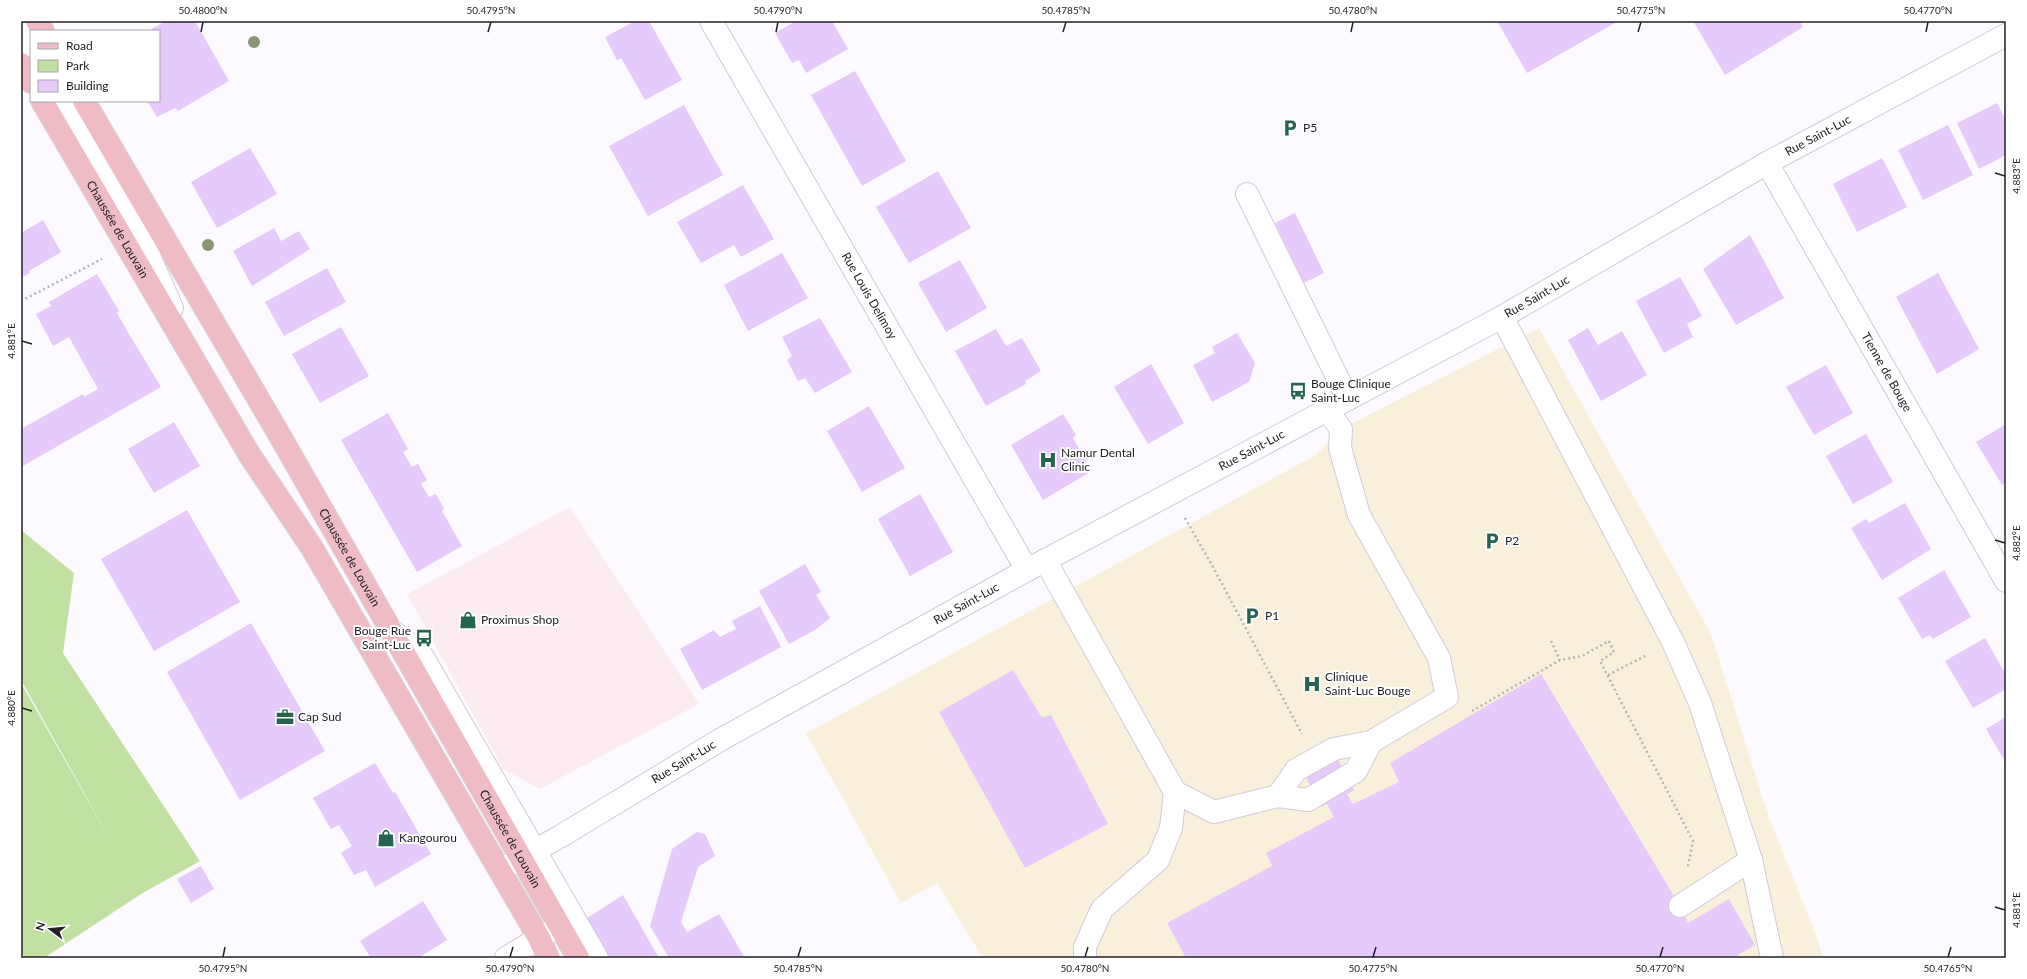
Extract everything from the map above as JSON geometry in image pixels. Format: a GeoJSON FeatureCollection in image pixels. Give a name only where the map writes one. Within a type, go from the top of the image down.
{"type":"FeatureCollection","features":[{"type":"Feature","properties":{"kind":"main road"},"geometry":{"type":"LineString","coordinates":[[37,21],[42,30]]}},
{"type":"Feature","properties":{"kind":"main road"},"geometry":{"type":"LineString","coordinates":[[21,64],[30,80]]}},
{"type":"Feature","properties":{"kind":"main road","name":"Chaussée de Louvain"},"geometry":{"type":"LineString","coordinates":[[43,102],[249,454],[312,548],[500,870],[539,938],[548,958]]}},
{"type":"Feature","properties":{"kind":"main road","name":"Chaussée de Louvain"},"geometry":{"type":"LineString","coordinates":[[85,102],[280,436],[387,627],[527,854],[559,926],[578,958]]}},
{"type":"Feature","properties":{"kind":"street","name":"Rue Louis Delimoy"},"geometry":{"type":"LineString","coordinates":[[711,21],[1036,565],[1174,792]]}},
{"type":"Feature","properties":{"kind":"street"},"geometry":{"type":"LineString","coordinates":[[21,29],[30,45]]}},
{"type":"Feature","properties":{"kind":"street","name":"Rue Saint-Luc"},"geometry":{"type":"LineString","coordinates":[[500,870],[720,740],[1036,565],[1502,317],[1767,163],[2006,35]]}},
{"type":"Feature","properties":{"kind":"street","name":"Chaussée de Louvain"},"geometry":{"type":"LineString","coordinates":[[64,102],[136,226],[194,358]]}},
{"type":"Feature","properties":{"kind":"street","name":"Tienne de Bouge"},"geometry":{"type":"LineString","coordinates":[[1767,163],[2006,580]]}},
{"type":"Feature","properties":{"kind":"street"},"geometry":{"type":"LineString","coordinates":[[1247,194],[1348,399]]}},
{"type":"Feature","properties":{"kind":"street","name":"Chaussée de Louvain"},"geometry":{"type":"LineString","coordinates":[[136,226],[190,283]]}},
{"type":"Feature","properties":{"kind":"street"},"geometry":{"type":"LineString","coordinates":[[1502,317],[1673,642],[1700,703],[1751,860],[1772,958]]}},
{"type":"Feature","properties":{"kind":"street"},"geometry":{"type":"LineString","coordinates":[[1278,796],[1296,770],[1334,749],[1371,742],[1447,697],[1439,658],[1359,515],[1340,448],[1341,429],[1327,410]]}},
{"type":"Feature","properties":{"kind":"street"},"geometry":{"type":"LineString","coordinates":[[1085,958],[1085,947],[1102,909],[1158,860],[1171,828],[1174,792],[1214,812],[1278,796],[1308,800],[1356,771],[1371,742]]}},
{"type":"Feature","properties":{"kind":"street"},"geometry":{"type":"LineString","coordinates":[[527,854],[597,958]]}},
{"type":"Feature","properties":{"kind":"street"},"geometry":{"type":"LineString","coordinates":[[1680,906],[1751,860]]}},
{"type":"Feature","properties":{"kind":"street"},"geometry":{"type":"LineString","coordinates":[[506,958],[559,926]]}},
{"type":"Feature","properties":{"kind":"path"},"geometry":{"type":"LineString","coordinates":[[21,301],[104,258]]}},
{"type":"Feature","properties":{"kind":"path"},"geometry":{"type":"LineString","coordinates":[[1171,494],[1213,567],[1316,759]]}},
{"type":"Feature","properties":{"kind":"path"},"geometry":{"type":"LineString","coordinates":[[1582,656],[1609,641],[1614,652],[1600,661],[1693,841],[1680,906]]}},
{"type":"Feature","properties":{"kind":"path"},"geometry":{"type":"LineString","coordinates":[[1551,642],[1560,660]]}},
{"type":"Feature","properties":{"kind":"path"},"geometry":{"type":"LineString","coordinates":[[1608,675],[1673,642]]}},
{"type":"Feature","properties":{"kind":"shaded area","name":"Clinique Saint-Luc Bouge"},"geometry":{"type":"Polygon","coordinates":[[[1539,328],[1711,634],[1768,815],[1818,940],[1823,958],[983,958],[937,883],[901,903],[813,745],[805,734],[1316,455],[1341,429],[1539,328]]]}},
{"type":"Feature","properties":{"kind":"shaded area"},"geometry":{"type":"Polygon","coordinates":[[[570,507],[699,704],[540,789],[503,769],[407,594],[570,507]]]}},
{"type":"Feature","properties":{"kind":"green space"},"geometry":{"type":"Polygon","coordinates":[[[21,530],[74,573],[63,653],[200,861],[141,894],[44,958],[25,958],[21,952],[21,683],[116,850],[21,680],[21,530]]]}},
{"type":"Feature","properties":{"kind":"building"},"geometry":{"type":"Polygon","coordinates":[[[165,21],[195,21],[229,81],[178,111],[175,108],[157,117],[148,102],[160,102],[160,30],[150,30],[165,21]]]}},
{"type":"Feature","properties":{"kind":"building"},"geometry":{"type":"Polygon","coordinates":[[[635,21],[649,21],[682,80],[645,100],[621,58],[617,60],[605,37],[635,21]]]}},
{"type":"Feature","properties":{"kind":"building"},"geometry":{"type":"Polygon","coordinates":[[[796,21],[832,21],[848,49],[806,73],[799,60],[792,63],[775,33],[796,21]]]}},
{"type":"Feature","properties":{"kind":"building"},"geometry":{"type":"Polygon","coordinates":[[[1497,21],[1614,21],[1615,23],[1527,73],[1497,21]]]}},
{"type":"Feature","properties":{"kind":"building"},"geometry":{"type":"Polygon","coordinates":[[[1693,21],[1800,21],[1803,27],[1725,75],[1693,21]]]}},
{"type":"Feature","properties":{"kind":"building"},"geometry":{"type":"Polygon","coordinates":[[[855,71],[906,161],[862,186],[811,95],[855,71]]]}},
{"type":"Feature","properties":{"kind":"building"},"geometry":{"type":"Polygon","coordinates":[[[1997,103],[2006,120],[2006,155],[1979,169],[1957,123],[1997,103]]]}},
{"type":"Feature","properties":{"kind":"building"},"geometry":{"type":"Polygon","coordinates":[[[684,105],[723,175],[648,216],[609,146],[684,105]]]}},
{"type":"Feature","properties":{"kind":"building"},"geometry":{"type":"Polygon","coordinates":[[[1948,125],[1973,175],[1923,200],[1898,150],[1948,125]]]}},
{"type":"Feature","properties":{"kind":"building"},"geometry":{"type":"Polygon","coordinates":[[[250,148],[277,194],[217,228],[191,182],[250,148]]]}},
{"type":"Feature","properties":{"kind":"building"},"geometry":{"type":"Polygon","coordinates":[[[1882,158],[1907,207],[1857,232],[1833,184],[1882,158]]]}},
{"type":"Feature","properties":{"kind":"building"},"geometry":{"type":"Polygon","coordinates":[[[938,171],[971,228],[909,263],[876,207],[938,171]]]}},
{"type":"Feature","properties":{"kind":"building"},"geometry":{"type":"Polygon","coordinates":[[[743,185],[774,239],[741,257],[734,245],[701,263],[677,222],[743,185]]]}},
{"type":"Feature","properties":{"kind":"building"},"geometry":{"type":"Polygon","coordinates":[[[1295,213],[1324,273],[1304,283],[1275,223],[1295,213]]]}},
{"type":"Feature","properties":{"kind":"building"},"geometry":{"type":"Polygon","coordinates":[[[43,220],[61,252],[29,271],[30,273],[21,278],[21,233],[43,220]]]}},
{"type":"Feature","properties":{"kind":"building"},"geometry":{"type":"Polygon","coordinates":[[[274,228],[281,241],[299,231],[310,249],[252,286],[233,251],[274,228]]]}},
{"type":"Feature","properties":{"kind":"building"},"geometry":{"type":"Polygon","coordinates":[[[1750,235],[1784,298],[1736,325],[1703,269],[1750,235]]]}},
{"type":"Feature","properties":{"kind":"building"},"geometry":{"type":"Polygon","coordinates":[[[782,253],[808,298],[748,331],[724,285],[782,253]]]}},
{"type":"Feature","properties":{"kind":"building"},"geometry":{"type":"Polygon","coordinates":[[[960,260],[987,308],[946,332],[918,283],[960,260]]]}},
{"type":"Feature","properties":{"kind":"building"},"geometry":{"type":"Polygon","coordinates":[[[327,268],[346,302],[284,336],[265,302],[327,268]]]}},
{"type":"Feature","properties":{"kind":"building"},"geometry":{"type":"Polygon","coordinates":[[[1938,273],[1979,349],[1937,374],[1896,297],[1938,273]]]}},
{"type":"Feature","properties":{"kind":"building"},"geometry":{"type":"Polygon","coordinates":[[[97,274],[119,311],[117,313],[161,387],[21,467],[21,429],[83,394],[84,397],[98,389],[69,337],[53,346],[36,314],[51,306],[49,302],[97,274]]]}},
{"type":"Feature","properties":{"kind":"building"},"geometry":{"type":"Polygon","coordinates":[[[1680,277],[1702,316],[1687,324],[1693,337],[1664,353],[1636,301],[1680,277]]]}},
{"type":"Feature","properties":{"kind":"building"},"geometry":{"type":"Polygon","coordinates":[[[820,318],[852,372],[815,393],[805,378],[798,381],[787,360],[792,356],[782,337],[820,318]]]}},
{"type":"Feature","properties":{"kind":"building"},"geometry":{"type":"Polygon","coordinates":[[[341,327],[369,376],[320,403],[292,354],[341,327]]]}},
{"type":"Feature","properties":{"kind":"building"},"geometry":{"type":"Polygon","coordinates":[[[1588,328],[1598,345],[1622,331],[1647,375],[1601,401],[1568,340],[1588,328]]]}},
{"type":"Feature","properties":{"kind":"building"},"geometry":{"type":"Polygon","coordinates":[[[996,329],[1006,346],[1022,338],[1041,371],[1025,381],[1026,384],[986,406],[955,351],[996,329]]]}},
{"type":"Feature","properties":{"kind":"building"},"geometry":{"type":"Polygon","coordinates":[[[1237,333],[1255,363],[1249,382],[1212,402],[1193,365],[1215,353],[1212,347],[1237,333]]]}},
{"type":"Feature","properties":{"kind":"building"},"geometry":{"type":"Polygon","coordinates":[[[1151,364],[1184,423],[1148,444],[1114,387],[1151,364]]]}},
{"type":"Feature","properties":{"kind":"building"},"geometry":{"type":"Polygon","coordinates":[[[1826,365],[1853,413],[1814,435],[1786,387],[1826,365]]]}},
{"type":"Feature","properties":{"kind":"building"},"geometry":{"type":"Polygon","coordinates":[[[869,406],[905,468],[862,492],[827,431],[869,406]]]}},
{"type":"Feature","properties":{"kind":"building"},"geometry":{"type":"Polygon","coordinates":[[[388,413],[408,449],[403,452],[412,467],[418,464],[427,480],[421,484],[429,497],[436,494],[444,509],[442,511],[462,546],[417,572],[341,440],[388,413]]]}},
{"type":"Feature","properties":{"kind":"building"},"geometry":{"type":"Polygon","coordinates":[[[1063,414],[1076,435],[1073,438],[1092,471],[1043,500],[1011,445],[1063,414]]]}},
{"type":"Feature","properties":{"kind":"building"},"geometry":{"type":"Polygon","coordinates":[[[174,422],[200,466],[154,493],[128,449],[174,422]]]}},
{"type":"Feature","properties":{"kind":"building"},"geometry":{"type":"Polygon","coordinates":[[[2006,424],[2006,482],[2002,485],[1976,442],[2006,424]]]}},
{"type":"Feature","properties":{"kind":"building"},"geometry":{"type":"Polygon","coordinates":[[[1866,434],[1893,482],[1853,504],[1826,456],[1866,434]]]}},
{"type":"Feature","properties":{"kind":"building"},"geometry":{"type":"Polygon","coordinates":[[[920,494],[953,552],[910,576],[878,519],[920,494]]]}},
{"type":"Feature","properties":{"kind":"building"},"geometry":{"type":"Polygon","coordinates":[[[1905,503],[1931,549],[1882,580],[1851,528],[1866,519],[1869,523],[1905,503]]]}},
{"type":"Feature","properties":{"kind":"building"},"geometry":{"type":"Polygon","coordinates":[[[187,510],[240,602],[154,651],[101,559],[187,510]]]}},
{"type":"Feature","properties":{"kind":"building"},"geometry":{"type":"Polygon","coordinates":[[[805,564],[821,592],[816,595],[830,618],[815,630],[789,644],[759,591],[805,564]]]}},
{"type":"Feature","properties":{"kind":"building"},"geometry":{"type":"Polygon","coordinates":[[[1944,570],[1971,617],[1933,639],[1930,635],[1922,639],[1898,598],[1944,570]]]}},
{"type":"Feature","properties":{"kind":"building"},"geometry":{"type":"Polygon","coordinates":[[[760,606],[781,647],[702,690],[680,649],[714,630],[720,637],[736,629],[732,621],[760,606]]]}},
{"type":"Feature","properties":{"kind":"building"},"geometry":{"type":"Polygon","coordinates":[[[251,623],[325,751],[240,800],[167,672],[251,623]]]}},
{"type":"Feature","properties":{"kind":"building"},"geometry":{"type":"Polygon","coordinates":[[[1985,638],[2006,675],[2006,689],[1973,708],[1945,661],[1985,638]]]}},
{"type":"Feature","properties":{"kind":"building"},"geometry":{"type":"Polygon","coordinates":[[[1013,670],[1042,718],[1051,715],[1108,824],[1025,868],[939,712],[1013,670]]]}},
{"type":"Feature","properties":{"kind":"building"},"geometry":{"type":"Polygon","coordinates":[[[1541,674],[1680,906],[1688,923],[1729,899],[1755,945],[1733,958],[1186,958],[1167,923],[1272,866],[1266,853],[1334,817],[1327,804],[1321,807],[1304,773],[1336,756],[1354,790],[1347,794],[1353,804],[1399,782],[1390,763],[1541,674]]]}},
{"type":"Feature","properties":{"kind":"building"},"geometry":{"type":"Polygon","coordinates":[[[2006,717],[2006,763],[1986,729],[2006,717]]]}},
{"type":"Feature","properties":{"kind":"building"},"geometry":{"type":"Polygon","coordinates":[[[375,763],[393,793],[395,792],[431,854],[375,887],[366,870],[354,875],[341,853],[352,846],[339,825],[331,829],[313,798],[375,763]]]}},
{"type":"Feature","properties":{"kind":"building"},"geometry":{"type":"Polygon","coordinates":[[[697,832],[705,834],[715,856],[698,867],[681,922],[687,932],[719,914],[745,958],[669,958],[650,926],[672,849],[697,832]]]}},
{"type":"Feature","properties":{"kind":"building"},"geometry":{"type":"Polygon","coordinates":[[[201,866],[214,889],[191,903],[177,879],[201,866]]]}},
{"type":"Feature","properties":{"kind":"building"},"geometry":{"type":"Polygon","coordinates":[[[623,895],[659,958],[606,958],[584,920],[623,895]]]}},
{"type":"Feature","properties":{"kind":"building"},"geometry":{"type":"Polygon","coordinates":[[[423,901],[447,940],[418,958],[371,958],[360,941],[423,901]]]}},
{"type":"Feature","properties":{"kind":"place","name":"P5"},"geometry":{"type":"Point","coordinates":[1290,128]}},
{"type":"Feature","properties":{"kind":"place","name":"Bouge Clinique Saint-Luc"},"geometry":{"type":"Point","coordinates":[1298,391]}},
{"type":"Feature","properties":{"kind":"place","name":"Namur Dental Clinic"},"geometry":{"type":"Point","coordinates":[1048,460]}},
{"type":"Feature","properties":{"kind":"place","name":"P2"},"geometry":{"type":"Point","coordinates":[1492,541]}},
{"type":"Feature","properties":{"kind":"place","name":"P1"},"geometry":{"type":"Point","coordinates":[1252,616]}},
{"type":"Feature","properties":{"kind":"place","name":"Proximus Shop"},"geometry":{"type":"Point","coordinates":[468,620]}},
{"type":"Feature","properties":{"kind":"place","name":"Bouge Rue Saint-Luc"},"geometry":{"type":"Point","coordinates":[424,638]}},
{"type":"Feature","properties":{"kind":"place","name":"Clinique Saint-Luc Bouge"},"geometry":{"type":"Point","coordinates":[1312,684]}},
{"type":"Feature","properties":{"kind":"place","name":"Cap Sud"},"geometry":{"type":"Point","coordinates":[285,717]}},
{"type":"Feature","properties":{"kind":"place","name":"Kangourou"},"geometry":{"type":"Point","coordinates":[386,838]}}]}
